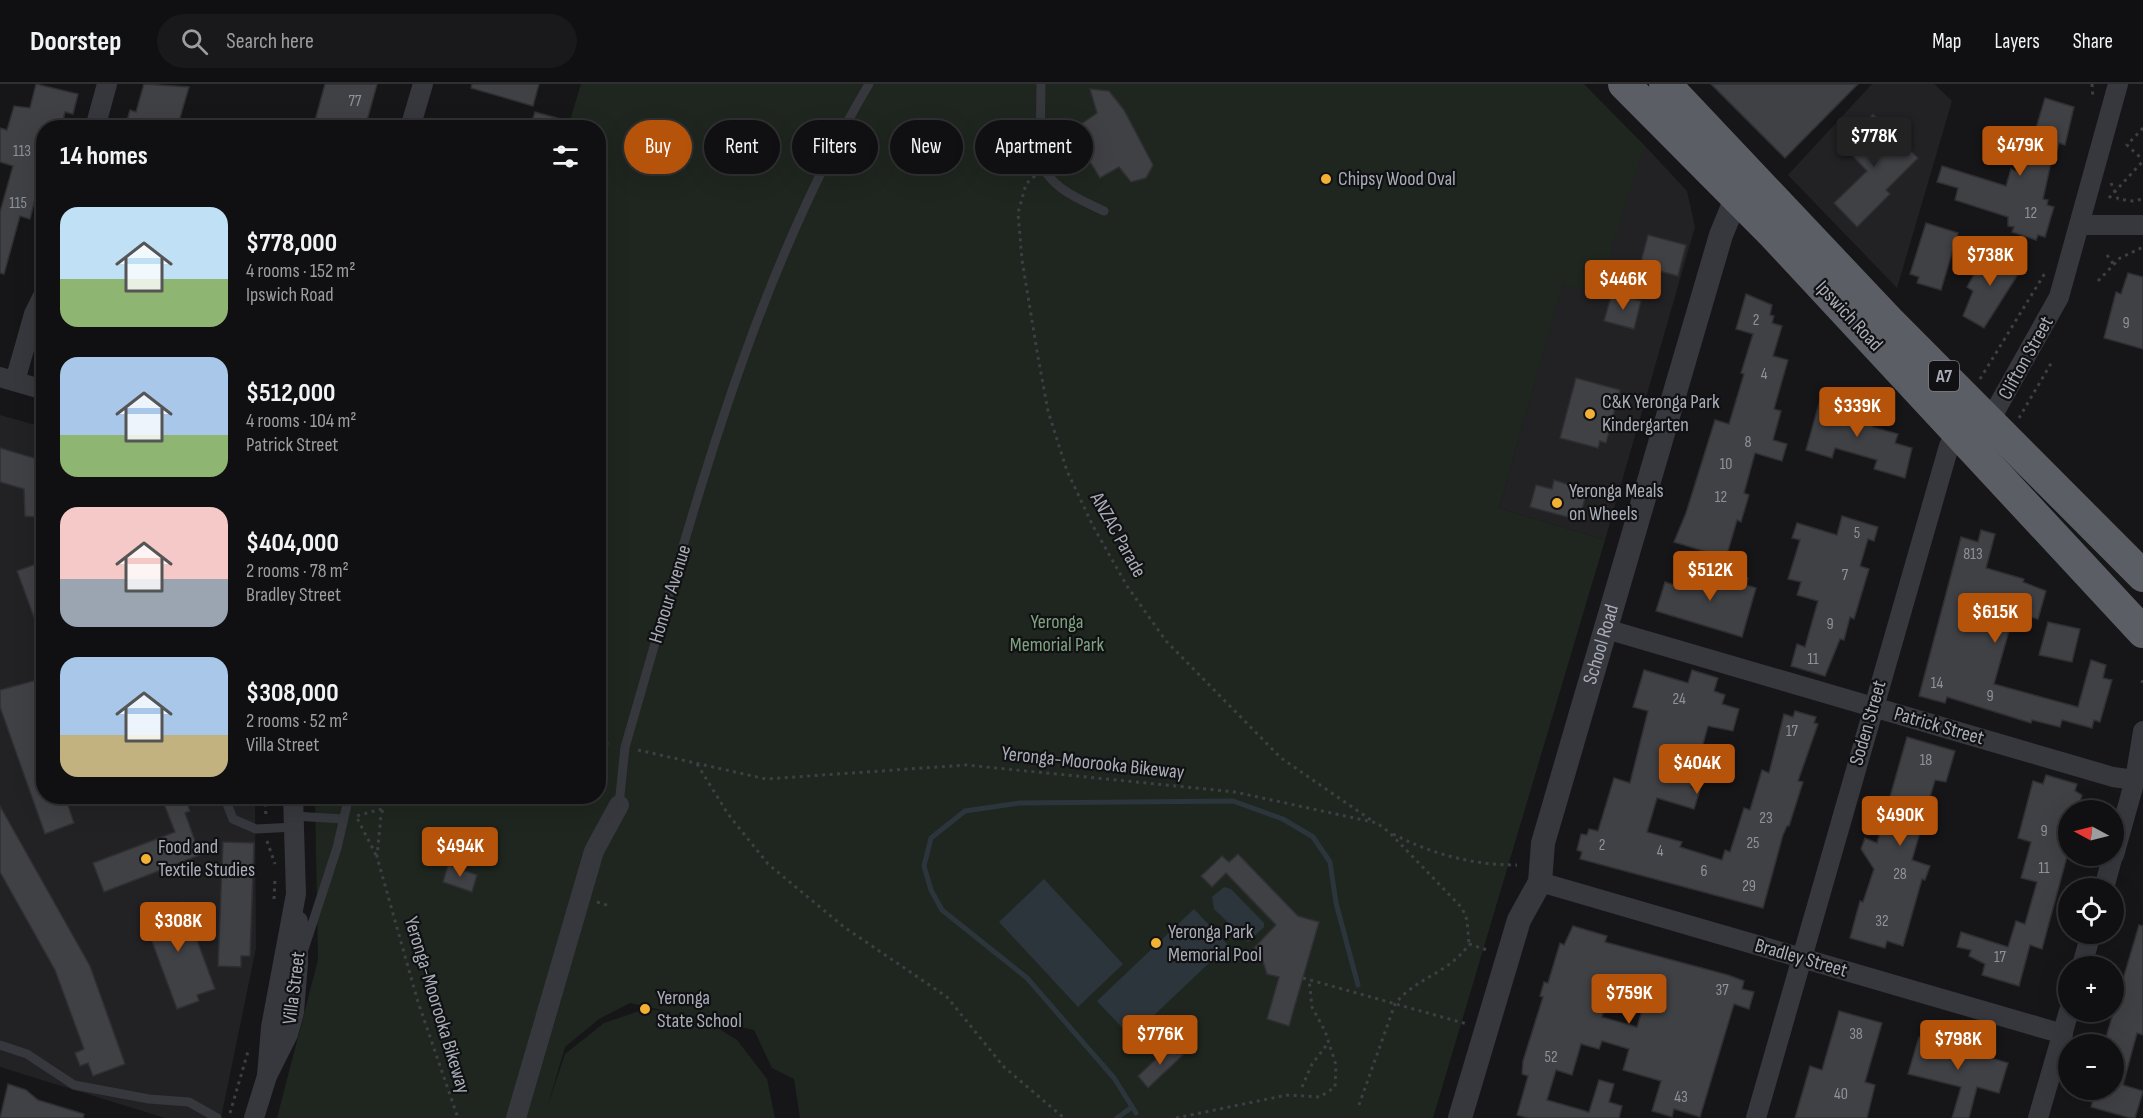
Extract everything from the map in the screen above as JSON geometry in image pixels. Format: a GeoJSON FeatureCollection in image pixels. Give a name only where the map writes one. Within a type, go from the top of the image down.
{"type":"FeatureCollection","features":[{"type":"Feature","properties":{"kind":"highway","name":"Ipswich Road"},"geometry":{"type":"LineString","coordinates":[[1624,84],[1742,184],[2004,420],[2143,576]]}},
{"type":"Feature","properties":{"kind":"highway","name":"Ipswich Road"},"geometry":{"type":"LineString","coordinates":[[1665,84],[1742,184],[1957,433],[2143,632]]}},
{"type":"Feature","properties":{"kind":"street"},"geometry":{"type":"LineString","coordinates":[[97,120],[107,84]]}},
{"type":"Feature","properties":{"kind":"street"},"geometry":{"type":"LineString","coordinates":[[412,120],[423,84]]}},
{"type":"Feature","properties":{"kind":"street","name":"Clifton Street"},"geometry":{"type":"LineString","coordinates":[[2004,420],[2059,297],[2118,84]]}},
{"type":"Feature","properties":{"kind":"street","name":"School Road"},"geometry":{"type":"LineString","coordinates":[[1460,1118],[1519,920],[1540,882],[1543,843],[1721,235],[1742,184]]}},
{"type":"Feature","properties":{"kind":"street"},"geometry":{"type":"LineString","coordinates":[[2079,225],[2143,225]]}},
{"type":"Feature","properties":{"kind":"street"},"geometry":{"type":"LineString","coordinates":[[36,312],[7,379],[36,388]]}},
{"type":"Feature","properties":{"kind":"street","name":"Soden Street"},"geometry":{"type":"LineString","coordinates":[[1756,1118],[1949,446],[1957,433]]}},
{"type":"Feature","properties":{"kind":"street","name":"Patrick Street"},"geometry":{"type":"LineString","coordinates":[[1606,629],[2113,777],[2139,772]]}},
{"type":"Feature","properties":{"kind":"street"},"geometry":{"type":"LineString","coordinates":[[2124,820],[2139,772],[2143,731]]}},
{"type":"Feature","properties":{"kind":"street","name":"Honour Avenue"},"geometry":{"type":"LineString","coordinates":[[516,1118],[594,851],[619,806]]}},
{"type":"Feature","properties":{"kind":"street","name":"Villa Street"},"geometry":{"type":"LineString","coordinates":[[254,1118],[267,1076],[288,1034],[294,1012],[298,963],[294,813]]}},
{"type":"Feature","properties":{"kind":"street","name":"Bradley Street"},"geometry":{"type":"LineString","coordinates":[[1540,882],[2063,1034]]}},
{"type":"Feature","properties":{"kind":"street","name":"Villa Street"},"geometry":{"type":"LineString","coordinates":[[267,1076],[271,1027],[296,894]]}},
{"type":"Feature","properties":{"kind":"street"},"geometry":{"type":"LineString","coordinates":[[2063,1034],[2066,1022]]}},
{"type":"Feature","properties":{"kind":"street"},"geometry":{"type":"LineString","coordinates":[[2038,1118],[2058,1051]]}},
{"type":"Feature","properties":{"kind":"lane","name":"Honour Avenue"},"geometry":{"type":"LineString","coordinates":[[619,806],[625,747],[728,398],[798,222],[868,84]]}},
{"type":"Feature","properties":{"kind":"lane"},"geometry":{"type":"LineString","coordinates":[[1041,84],[1041,120]]}},
{"type":"Feature","properties":{"kind":"lane"},"geometry":{"type":"LineString","coordinates":[[1048,174],[1062,189],[1104,211]]}},
{"type":"Feature","properties":{"kind":"lane"},"geometry":{"type":"LineString","coordinates":[[227,804],[233,819],[256,829],[294,813],[343,819]]}},
{"type":"Feature","properties":{"kind":"lane"},"geometry":{"type":"LineString","coordinates":[[298,963],[324,890],[347,804]]}},
{"type":"Feature","properties":{"kind":"lane"},"geometry":{"type":"LineString","coordinates":[[0,1045],[27,1054],[74,1085],[150,1100],[189,1102],[218,1118]]}},
{"type":"Feature","properties":{"kind":"path"},"geometry":{"type":"LineString","coordinates":[[2091,84],[2092,108]]}},
{"type":"Feature","properties":{"kind":"path"},"geometry":{"type":"LineString","coordinates":[[2109,198],[2143,161],[2127,145],[2143,128]]}},
{"type":"Feature","properties":{"kind":"path","name":"ANZAC Parade"},"geometry":{"type":"LineString","coordinates":[[1037,174],[1026,184],[1020,200],[1018,213],[1022,260],[1048,411],[1067,471],[1093,526],[1127,586],[1166,641],[1281,758],[1377,823]]}},
{"type":"Feature","properties":{"kind":"path"},"geometry":{"type":"LineString","coordinates":[[2114,192],[2118,199],[2143,199]]}},
{"type":"Feature","properties":{"kind":"path"},"geometry":{"type":"LineString","coordinates":[[2098,281],[2120,258],[2143,247]]}},
{"type":"Feature","properties":{"kind":"path"},"geometry":{"type":"LineString","coordinates":[[2107,255],[2114,265]]}},
{"type":"Feature","properties":{"kind":"path"},"geometry":{"type":"LineString","coordinates":[[1980,379],[2046,272]]}},
{"type":"Feature","properties":{"kind":"path"},"geometry":{"type":"LineString","coordinates":[[2004,420],[2053,360]]}},
{"type":"Feature","properties":{"kind":"path","name":"Yeronga-Moorooka Bikeway"},"geometry":{"type":"LineString","coordinates":[[625,747],[766,779],[966,765],[1235,792],[1377,823],[1389,832],[1462,908],[1467,920],[1469,944]]}},
{"type":"Feature","properties":{"kind":"path"},"geometry":{"type":"LineString","coordinates":[[696,764],[728,814],[768,864],[844,927],[947,997],[1004,1067],[1065,1118]]}},
{"type":"Feature","properties":{"kind":"path"},"geometry":{"type":"LineString","coordinates":[[265,804],[266,819]]}},
{"type":"Feature","properties":{"kind":"path","name":"Yeronga-Moorooka Bikeway"},"geometry":{"type":"LineString","coordinates":[[384,804],[377,857],[418,1002],[458,1118]]}},
{"type":"Feature","properties":{"kind":"path"},"geometry":{"type":"LineString","coordinates":[[377,857],[356,816],[382,809]]}},
{"type":"Feature","properties":{"kind":"path"},"geometry":{"type":"LineString","coordinates":[[1389,832],[1441,855],[1489,865],[1517,865]]}},
{"type":"Feature","properties":{"kind":"path"},"geometry":{"type":"LineString","coordinates":[[1359,1105],[1395,1004],[1404,992],[1443,971],[1461,957],[1469,944],[1491,951]]}},
{"type":"Feature","properties":{"kind":"path"},"geometry":{"type":"LineString","coordinates":[[1303,978],[1469,1025]]}},
{"type":"Feature","properties":{"kind":"path"},"geometry":{"type":"LineString","coordinates":[[1176,1118],[1287,1095],[1320,1096],[1335,1088],[1335,1065],[1329,1042],[1312,1007],[1309,980]]}},
{"type":"Feature","properties":{"kind":"path"},"geometry":{"type":"LineString","coordinates":[[1302,1087],[1312,1064],[1329,1042]]}},
{"type":"Feature","properties":{"kind":"shaded area"},"geometry":{"type":"Polygon","coordinates":[[[1872,84],[1934,84],[1952,101],[1897,288],[1788,175],[1872,84]]]}},
{"type":"Feature","properties":{"kind":"shaded area"},"geometry":{"type":"Polygon","coordinates":[[[1646,147],[1687,191],[1695,227],[1605,540],[1499,508],[1563,283],[1597,293],[1640,157],[1646,147]]]}},
{"type":"Feature","properties":{"kind":"shaded area"},"geometry":{"type":"Polygon","coordinates":[[[0,415],[36,425],[36,804],[255,804],[256,948],[221,1118],[165,1118],[0,1067],[0,415]]]}},
{"type":"Feature","properties":{"kind":"shaded area"},"geometry":{"type":"Polygon","coordinates":[[[1044,879],[1123,964],[1078,1007],[999,922],[1044,879]]]}},
{"type":"Feature","properties":{"kind":"shaded area"},"geometry":{"type":"Polygon","coordinates":[[[1224,887],[1231,889],[1264,923],[1264,927],[1248,942],[1214,909],[1212,897],[1224,887]]]}},
{"type":"Feature","properties":{"kind":"shaded area"},"geometry":{"type":"Polygon","coordinates":[[[1194,909],[1228,945],[1131,1037],[1097,1001],[1194,909]]]}},
{"type":"Feature","properties":{"kind":"green space","name":"Yeronga Memorial Park"},"geometry":{"type":"Polygon","coordinates":[[[581,84],[1584,84],[1646,147],[1640,158],[1598,293],[1563,284],[1499,508],[1605,540],[1433,1118],[800,1118],[794,1079],[772,1068],[754,1030],[691,1016],[713,1025],[737,1040],[767,1079],[775,1118],[277,1118],[318,960],[315,804],[606,804],[606,120],[570,120],[581,84]],[[630,1003],[599,1019],[565,1047],[548,1105],[565,1054],[604,1023],[645,1009],[671,1012],[630,1003]]]}},
{"type":"Feature","properties":{"kind":"building"},"geometry":{"type":"Polygon","coordinates":[[[36,84],[78,94],[73,114],[65,112],[63,120],[36,120],[36,195],[30,219],[20,216],[4,274],[0,273],[0,212],[13,166],[0,162],[0,128],[7,130],[14,106],[30,108],[36,84]]]}},
{"type":"Feature","properties":{"kind":"building"},"geometry":{"type":"Polygon","coordinates":[[[144,84],[189,87],[179,120],[127,120],[130,110],[136,112],[144,84]]]}},
{"type":"Feature","properties":{"kind":"building"},"geometry":{"type":"Polygon","coordinates":[[[325,84],[377,84],[367,120],[315,120],[325,84]]]}},
{"type":"Feature","properties":{"kind":"building"},"geometry":{"type":"Polygon","coordinates":[[[472,84],[539,84],[533,106],[471,88],[472,84]]]}},
{"type":"Feature","properties":{"kind":"building"},"geometry":{"type":"Polygon","coordinates":[[[1711,84],[1858,84],[1785,158],[1711,84]]]}},
{"type":"Feature","properties":{"kind":"building"},"geometry":{"type":"Polygon","coordinates":[[[1090,89],[1109,91],[1124,110],[1153,165],[1146,178],[1131,182],[1119,167],[1100,178],[1093,167],[1093,120],[1087,120],[1097,113],[1090,89]]]}},
{"type":"Feature","properties":{"kind":"building"},"geometry":{"type":"Polygon","coordinates":[[[2045,98],[2074,107],[2065,145],[2059,143],[2057,150],[2054,149],[2043,199],[2048,200],[2047,205],[2054,207],[2045,237],[2038,235],[2036,240],[2012,232],[2014,227],[2008,226],[2008,217],[1955,200],[1958,188],[1937,182],[1942,166],[2006,186],[2011,169],[2016,171],[2028,133],[2034,135],[2045,98]]]}},
{"type":"Feature","properties":{"kind":"building"},"geometry":{"type":"Polygon","coordinates":[[[535,112],[564,120],[532,120],[535,112]]]}},
{"type":"Feature","properties":{"kind":"building"},"geometry":{"type":"Polygon","coordinates":[[[1873,114],[1918,158],[1886,190],[1890,194],[1857,227],[1834,203],[1867,171],[1842,145],[1873,114]]]}},
{"type":"Feature","properties":{"kind":"building"},"geometry":{"type":"Polygon","coordinates":[[[1926,223],[1958,233],[1941,290],[1917,283],[1919,277],[1910,274],[1926,223]]]}},
{"type":"Feature","properties":{"kind":"building"},"geometry":{"type":"Polygon","coordinates":[[[1648,235],[1686,245],[1678,276],[1640,266],[1648,235]]]}},
{"type":"Feature","properties":{"kind":"building"},"geometry":{"type":"Polygon","coordinates":[[[1988,249],[2022,268],[1984,328],[1963,316],[1973,291],[1967,287],[1988,249]]]}},
{"type":"Feature","properties":{"kind":"building"},"geometry":{"type":"Polygon","coordinates":[[[2128,273],[2143,277],[2143,349],[2104,338],[2116,292],[2121,294],[2128,273]]]}},
{"type":"Feature","properties":{"kind":"building"},"geometry":{"type":"Polygon","coordinates":[[[1612,293],[1641,301],[1634,329],[1604,321],[1612,293]]]}},
{"type":"Feature","properties":{"kind":"building"},"geometry":{"type":"Polygon","coordinates":[[[1746,294],[1772,305],[1770,315],[1774,316],[1772,323],[1782,326],[1773,356],[1788,360],[1774,409],[1781,411],[1773,440],[1787,444],[1782,461],[1755,453],[1744,493],[1749,495],[1741,522],[1737,520],[1726,558],[1674,542],[1686,513],[1715,420],[1729,424],[1744,374],[1741,373],[1753,334],[1736,329],[1746,294]]]}},
{"type":"Feature","properties":{"kind":"building","name":"C&K Yeronga Park Kindergarten"},"geometry":{"type":"Polygon","coordinates":[[[1576,378],[1620,390],[1606,443],[1600,441],[1598,448],[1560,438],[1576,378]]]}},
{"type":"Feature","properties":{"kind":"building"},"geometry":{"type":"Polygon","coordinates":[[[1820,400],[1876,417],[1873,427],[1898,434],[1895,443],[1912,448],[1905,478],[1874,469],[1877,460],[1835,448],[1832,458],[1806,450],[1820,400]]]}},
{"type":"Feature","properties":{"kind":"building"},"geometry":{"type":"Polygon","coordinates":[[[0,448],[36,459],[36,517],[25,516],[24,489],[0,482],[0,448]]]}},
{"type":"Feature","properties":{"kind":"building","name":"Yeronga Meals on Wheels"},"geometry":{"type":"Polygon","coordinates":[[[1554,480],[1573,486],[1571,494],[1585,498],[1579,520],[1530,507],[1536,485],[1552,489],[1554,480]]]}},
{"type":"Feature","properties":{"kind":"building"},"geometry":{"type":"Polygon","coordinates":[[[1842,516],[1878,527],[1874,541],[1868,539],[1860,566],[1869,569],[1854,619],[1850,617],[1844,640],[1840,639],[1825,676],[1791,666],[1797,644],[1805,647],[1818,601],[1797,595],[1801,582],[1788,579],[1800,540],[1792,538],[1797,523],[1837,535],[1842,516]]]}},
{"type":"Feature","properties":{"kind":"building"},"geometry":{"type":"Polygon","coordinates":[[[1981,530],[1995,534],[1986,568],[2024,579],[2023,582],[2046,591],[2038,619],[2014,613],[1994,684],[2078,707],[2091,660],[2106,665],[2103,678],[2112,680],[2100,722],[2094,720],[2092,728],[2062,720],[2060,727],[2032,720],[2031,723],[1947,697],[1945,703],[1919,696],[1961,537],[1978,542],[1981,530]]]}},
{"type":"Feature","properties":{"kind":"building"},"geometry":{"type":"Polygon","coordinates":[[[36,564],[36,623],[17,571],[36,564]]]}},
{"type":"Feature","properties":{"kind":"building"},"geometry":{"type":"Polygon","coordinates":[[[1726,571],[1748,578],[1746,585],[1756,588],[1742,637],[1656,611],[1665,582],[1677,586],[1680,573],[1722,585],[1726,571]]]}},
{"type":"Feature","properties":{"kind":"building"},"geometry":{"type":"Polygon","coordinates":[[[2048,622],[2080,629],[2072,662],[2039,655],[2048,622]]]}},
{"type":"Feature","properties":{"kind":"building"},"geometry":{"type":"Polygon","coordinates":[[[1644,670],[1688,683],[1692,670],[1718,678],[1714,691],[1725,695],[1722,704],[1739,709],[1733,731],[1708,726],[1691,787],[1700,790],[1694,809],[1657,798],[1647,832],[1682,842],[1680,847],[1722,860],[1725,850],[1730,852],[1744,808],[1750,810],[1762,770],[1769,773],[1784,714],[1793,717],[1795,711],[1816,717],[1814,723],[1818,724],[1798,781],[1803,782],[1789,826],[1783,835],[1763,908],[1580,859],[1582,852],[1577,850],[1581,834],[1587,835],[1589,829],[1598,831],[1614,778],[1630,783],[1648,711],[1633,707],[1644,670]]]}},
{"type":"Feature","properties":{"kind":"building"},"geometry":{"type":"Polygon","coordinates":[[[36,680],[36,804],[68,804],[74,823],[45,834],[0,707],[0,690],[36,680]]]}},
{"type":"Feature","properties":{"kind":"building"},"geometry":{"type":"Polygon","coordinates":[[[1907,737],[1955,751],[1946,782],[1935,780],[1912,860],[1930,866],[1925,880],[1922,879],[1903,946],[1887,941],[1885,948],[1850,938],[1860,901],[1863,902],[1874,869],[1861,849],[1865,838],[1877,843],[1907,737]]]}},
{"type":"Feature","properties":{"kind":"building"},"geometry":{"type":"Polygon","coordinates":[[[2046,775],[2077,784],[2075,791],[2082,795],[2081,800],[2058,800],[2058,866],[2064,866],[2061,878],[2058,878],[2058,890],[2042,949],[2030,945],[2019,986],[1982,975],[1985,964],[1969,956],[1971,950],[1957,947],[1961,932],[2008,947],[2016,921],[2025,924],[2037,882],[2021,878],[2031,842],[2018,838],[2033,781],[2043,784],[2046,775]]]}},
{"type":"Feature","properties":{"kind":"building","name":"Food and Textile Studies"},"geometry":{"type":"Polygon","coordinates":[[[164,804],[187,804],[190,811],[185,813],[200,855],[104,892],[93,863],[175,832],[164,804]]]}},
{"type":"Feature","properties":{"kind":"building"},"geometry":{"type":"Polygon","coordinates":[[[0,806],[90,966],[125,1064],[93,1076],[88,1063],[80,1066],[75,1053],[84,1049],[55,970],[0,872],[0,806]]]}},
{"type":"Feature","properties":{"kind":"building"},"geometry":{"type":"Polygon","coordinates":[[[223,842],[254,843],[250,956],[241,956],[241,967],[218,966],[223,842]]]}},
{"type":"Feature","properties":{"kind":"building"},"geometry":{"type":"Polygon","coordinates":[[[1238,854],[1298,916],[1319,922],[1289,1026],[1267,1019],[1279,977],[1267,974],[1261,955],[1254,948],[1276,925],[1226,873],[1212,887],[1201,876],[1222,856],[1229,862],[1238,854]]]}},
{"type":"Feature","properties":{"kind":"building"},"geometry":{"type":"Polygon","coordinates":[[[448,865],[477,875],[472,892],[443,882],[448,865]]]}},
{"type":"Feature","properties":{"kind":"building"},"geometry":{"type":"Polygon","coordinates":[[[183,902],[215,989],[197,995],[199,1001],[177,1009],[141,912],[164,903],[167,909],[183,902]]]}},
{"type":"Feature","properties":{"kind":"building"},"geometry":{"type":"Polygon","coordinates":[[[2139,925],[2143,926],[2143,1035],[2137,1033],[2124,1081],[2124,1034],[2107,1034],[2110,1022],[2124,1022],[2124,976],[2139,925]]]}},
{"type":"Feature","properties":{"kind":"building"},"geometry":{"type":"Polygon","coordinates":[[[1573,926],[1607,936],[1605,942],[1728,975],[1744,981],[1742,989],[1754,992],[1749,1009],[1734,1004],[1700,1117],[1674,1109],[1672,1117],[1652,1111],[1661,1081],[1623,1070],[1629,1049],[1602,1041],[1599,1049],[1581,1044],[1572,1075],[1556,1070],[1547,1100],[1589,1112],[1599,1080],[1614,1084],[1609,1102],[1622,1106],[1619,1118],[1528,1118],[1517,1115],[1528,1076],[1522,1074],[1523,1061],[1543,997],[1540,996],[1544,982],[1548,983],[1560,943],[1564,945],[1573,926]],[[1613,982],[1602,1017],[1637,1027],[1647,993],[1613,982]]]}},
{"type":"Feature","properties":{"kind":"building"},"geometry":{"type":"Polygon","coordinates":[[[1839,1011],[1882,1023],[1865,1082],[1875,1085],[1867,1118],[1795,1118],[1810,1066],[1822,1070],[1839,1011]]]}},
{"type":"Feature","properties":{"kind":"building"},"geometry":{"type":"Polygon","coordinates":[[[1919,1037],[2008,1063],[1999,1093],[1977,1087],[1969,1118],[1952,1118],[1961,1087],[1908,1074],[1919,1037]]]}},
{"type":"Feature","properties":{"kind":"building"},"geometry":{"type":"Polygon","coordinates":[[[1172,1044],[1183,1055],[1148,1088],[1138,1076],[1172,1044]]]}},
{"type":"Feature","properties":{"kind":"building"},"geometry":{"type":"Polygon","coordinates":[[[8,1084],[26,1090],[38,1100],[84,1114],[83,1118],[0,1118],[8,1084]]]}},
{"type":"Feature","properties":{"kind":"building"},"geometry":{"type":"Polygon","coordinates":[[[2124,1085],[2143,1091],[2135,1118],[2091,1107],[2093,1100],[2124,1100],[2124,1085]]]}},
{"type":"Feature","properties":{"kind":"waterway"},"geometry":{"type":"LineString","coordinates":[[1136,1113],[1114,1078],[1027,978],[942,910],[931,890],[924,866],[931,838],[965,811],[1020,803],[1233,801],[1283,819],[1313,837],[1330,862],[1336,903],[1358,985]]}},
{"type":"Feature","properties":{"kind":"waterway"},"geometry":{"type":"LineString","coordinates":[[1117,1118],[1132,1107]]}},
{"type":"Feature","properties":{"kind":"place","name":"Chipsy Wood Oval"},"geometry":{"type":"Point","coordinates":[1326,179]}},
{"type":"Feature","properties":{"kind":"place","name":"C&K Yeronga Park Kindergarten"},"geometry":{"type":"Point","coordinates":[1590,414]}},
{"type":"Feature","properties":{"kind":"place","name":"Yeronga Meals on Wheels"},"geometry":{"type":"Point","coordinates":[1557,503]}},
{"type":"Feature","properties":{"kind":"place","name":"Food and Textile Studies"},"geometry":{"type":"Point","coordinates":[146,859]}},
{"type":"Feature","properties":{"kind":"place","name":"Yeronga Park Memorial Pool"},"geometry":{"type":"Point","coordinates":[1156,943]}},
{"type":"Feature","properties":{"kind":"place","name":"Yeronga State School"},"geometry":{"type":"Point","coordinates":[645,1009]}}]}
